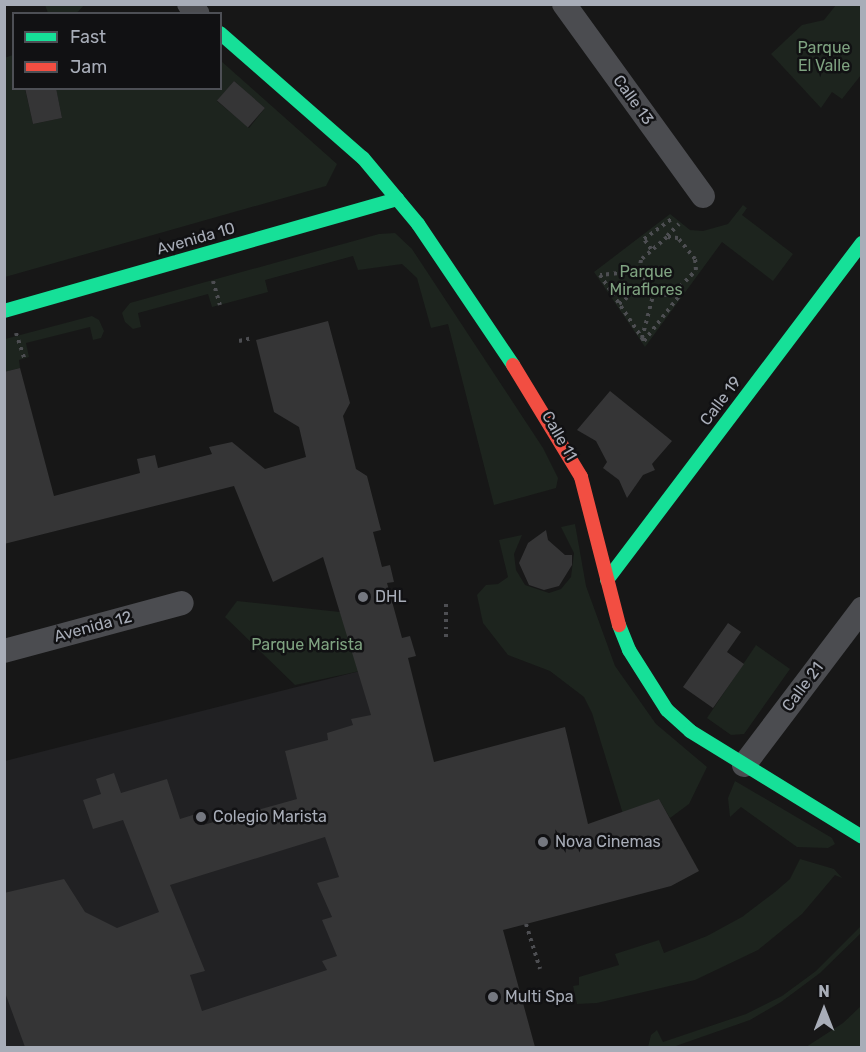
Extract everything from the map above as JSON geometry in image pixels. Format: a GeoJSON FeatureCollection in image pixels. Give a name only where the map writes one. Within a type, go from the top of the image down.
{"type":"FeatureCollection","features":[{"type":"Feature","properties":{"kind":"street","name":"Calle 13"},"geometry":{"type":"LineString","coordinates":[[564,4],[703,196]]}},
{"type":"Feature","properties":{"kind":"street","name":"Calle 11"},"geometry":{"type":"LineString","coordinates":[[222,35],[363,158],[398,199],[572,457],[588,497],[607,580],[629,650],[653,692],[690,731],[861,837]]}},
{"type":"Feature","properties":{"kind":"street","name":"Avenida 10"},"geometry":{"type":"LineString","coordinates":[[4,311],[398,199]]}},
{"type":"Feature","properties":{"kind":"street","name":"Calle 19"},"geometry":{"type":"LineString","coordinates":[[607,580],[861,243]]}},
{"type":"Feature","properties":{"kind":"street","name":"Avenida 12"},"geometry":{"type":"LineString","coordinates":[[4,651],[182,603]]}},
{"type":"Feature","properties":{"kind":"street","name":"Calle 21"},"geometry":{"type":"LineString","coordinates":[[744,765],[861,609]]}},
{"type":"Feature","properties":{"kind":"path"},"geometry":{"type":"LineString","coordinates":[[651,249],[644,239],[673,218]]}},
{"type":"Feature","properties":{"kind":"path"},"geometry":{"type":"LineString","coordinates":[[654,292],[639,272],[641,260],[679,224]]}},
{"type":"Feature","properties":{"kind":"path"},"geometry":{"type":"LineString","coordinates":[[654,292],[675,292],[696,270],[695,259],[678,238],[666,237]]}},
{"type":"Feature","properties":{"kind":"path"},"geometry":{"type":"LineString","coordinates":[[639,272],[600,275],[644,341],[679,296],[675,292]]}},
{"type":"Feature","properties":{"kind":"path"},"geometry":{"type":"LineString","coordinates":[[213,281],[220,305]]}},
{"type":"Feature","properties":{"kind":"path"},"geometry":{"type":"LineString","coordinates":[[619,304],[646,282]]}},
{"type":"Feature","properties":{"kind":"path"},"geometry":{"type":"LineString","coordinates":[[642,338],[654,292]]}},
{"type":"Feature","properties":{"kind":"path"},"geometry":{"type":"LineString","coordinates":[[239,341],[252,338]]}},
{"type":"Feature","properties":{"kind":"path"},"geometry":{"type":"LineString","coordinates":[[446,600],[446,638]]}},
{"type":"Feature","properties":{"kind":"path"},"geometry":{"type":"LineString","coordinates":[[526,924],[540,969]]}},
{"type":"Feature","properties":{"kind":"shaded area","name":"Colegio Marista"},"geometry":{"type":"Polygon","coordinates":[[[360,671],[462,1047],[5,1048],[5,761],[360,671]]]}},
{"type":"Feature","properties":{"kind":"green space"},"geometry":{"type":"Polygon","coordinates":[[[45,4],[84,5],[78,12],[48,12],[45,4]]]}},
{"type":"Feature","properties":{"kind":"green space","name":"Parque El Valle"},"geometry":{"type":"Polygon","coordinates":[[[836,5],[861,5],[861,75],[842,99],[832,92],[821,108],[771,54],[802,25],[824,20],[836,5]]]}},
{"type":"Feature","properties":{"kind":"green space"},"geometry":{"type":"Polygon","coordinates":[[[12,55],[12,90],[25,90],[33,124],[62,118],[56,90],[222,90],[222,62],[337,164],[326,186],[5,277],[4,58],[12,55]],[[234,81],[217,101],[249,128],[265,108],[234,81]]]}},
{"type":"Feature","properties":{"kind":"green space","name":"Parque Miraflores"},"geometry":{"type":"Polygon","coordinates":[[[743,205],[747,208],[742,215],[793,254],[773,281],[722,242],[645,347],[594,272],[670,214],[690,230],[703,231],[728,224],[743,205]]]}},
{"type":"Feature","properties":{"kind":"green space"},"geometry":{"type":"Polygon","coordinates":[[[395,233],[412,249],[543,448],[558,478],[556,488],[494,505],[448,324],[431,328],[417,278],[402,264],[358,270],[353,256],[265,280],[268,292],[212,307],[208,294],[138,313],[141,327],[133,329],[125,322],[122,313],[130,303],[379,234],[395,233]]]}},
{"type":"Feature","properties":{"kind":"green space"},"geometry":{"type":"Polygon","coordinates":[[[92,316],[99,320],[104,331],[101,338],[93,340],[90,327],[26,343],[29,357],[19,360],[20,368],[5,372],[5,339],[92,316]]]}},
{"type":"Feature","properties":{"kind":"green space"},"geometry":{"type":"Polygon","coordinates":[[[575,524],[586,586],[615,666],[656,724],[707,767],[689,804],[670,818],[659,799],[623,814],[592,713],[584,697],[550,671],[508,655],[483,623],[477,595],[486,585],[498,584],[508,577],[499,540],[522,535],[514,554],[516,570],[525,585],[549,593],[561,589],[571,577],[574,553],[561,527],[575,524]]]}},
{"type":"Feature","properties":{"kind":"green space","name":"Parque Marista"},"geometry":{"type":"Polygon","coordinates":[[[237,601],[340,612],[360,671],[295,685],[225,617],[237,601]]]}},
{"type":"Feature","properties":{"kind":"green space"},"geometry":{"type":"Polygon","coordinates":[[[756,645],[790,669],[744,734],[731,735],[707,718],[756,645]]]}},
{"type":"Feature","properties":{"kind":"green space"},"geometry":{"type":"Polygon","coordinates":[[[735,781],[832,838],[835,844],[828,848],[797,847],[741,807],[730,817],[728,798],[735,781]]]}},
{"type":"Feature","properties":{"kind":"green space"},"geometry":{"type":"Polygon","coordinates":[[[800,859],[834,869],[842,878],[835,875],[802,914],[758,950],[695,980],[597,1003],[577,1004],[573,986],[579,985],[579,977],[619,965],[615,954],[659,940],[664,953],[707,936],[742,917],[775,892],[790,879],[800,859]]]}},
{"type":"Feature","properties":{"kind":"green space"},"geometry":{"type":"Polygon","coordinates":[[[861,926],[861,933],[820,973],[781,1002],[750,1020],[673,1047],[648,1047],[651,1035],[657,1030],[663,1042],[746,1014],[782,996],[816,971],[861,926]]]}},
{"type":"Feature","properties":{"kind":"green space"},"geometry":{"type":"Polygon","coordinates":[[[861,1006],[861,1047],[806,1047],[843,1023],[861,1006]]]}},
{"type":"Feature","properties":{"kind":"building"},"geometry":{"type":"Polygon","coordinates":[[[234,81],[265,108],[248,128],[217,101],[234,81]]]}},
{"type":"Feature","properties":{"kind":"building"},"geometry":{"type":"Polygon","coordinates":[[[25,90],[56,90],[62,118],[33,124],[25,90]]]}},
{"type":"Feature","properties":{"kind":"building"},"geometry":{"type":"Polygon","coordinates":[[[328,321],[350,403],[343,416],[356,469],[367,476],[381,530],[373,532],[382,567],[390,565],[394,582],[387,583],[402,638],[410,636],[416,656],[408,658],[434,762],[565,727],[588,824],[659,799],[699,871],[671,886],[503,930],[535,1047],[25,1047],[4,990],[4,893],[64,879],[85,912],[117,928],[159,912],[123,820],[93,829],[83,800],[101,794],[96,779],[114,773],[121,793],[167,779],[180,819],[199,813],[203,825],[297,799],[285,751],[328,740],[327,733],[353,725],[351,719],[371,715],[323,557],[273,582],[234,486],[4,544],[4,372],[20,368],[54,496],[140,473],[137,459],[155,455],[158,468],[212,454],[209,447],[232,442],[265,469],[306,457],[299,427],[274,412],[256,340],[328,321]],[[325,837],[170,885],[205,971],[190,975],[202,1011],[327,970],[322,961],[337,956],[322,920],[332,917],[317,883],[339,877],[325,837]]]}},
{"type":"Feature","properties":{"kind":"building"},"geometry":{"type":"Polygon","coordinates":[[[610,391],[672,441],[652,464],[655,470],[643,475],[627,498],[619,480],[603,468],[607,462],[596,441],[577,430],[610,391]]]}},
{"type":"Feature","properties":{"kind":"building"},"geometry":{"type":"Polygon","coordinates":[[[546,530],[548,540],[565,555],[572,555],[572,565],[559,586],[544,590],[529,585],[519,563],[528,543],[546,530]]]}},
{"type":"Feature","properties":{"kind":"building"},"geometry":{"type":"Polygon","coordinates":[[[728,623],[741,632],[727,652],[744,664],[713,708],[683,687],[728,623]]]}},
{"type":"Feature","properties":{"kind":"traffic: fast"},"geometry":{"type":"LineString","coordinates":[[222,35],[363,158],[418,224],[513,365]]}},
{"type":"Feature","properties":{"kind":"traffic: fast"},"geometry":{"type":"LineString","coordinates":[[4,311],[397,199]]}},
{"type":"Feature","properties":{"kind":"traffic: fast"},"geometry":{"type":"LineString","coordinates":[[607,580],[862,243]]}},
{"type":"Feature","properties":{"kind":"traffic: fast"},"geometry":{"type":"LineString","coordinates":[[619,625],[629,650],[667,710],[690,731],[862,837]]}},
{"type":"Feature","properties":{"kind":"traffic: jam"},"geometry":{"type":"LineString","coordinates":[[513,365],[581,477],[619,625]]}},
{"type":"Feature","properties":{"kind":"place","name":"DHL"},"geometry":{"type":"Point","coordinates":[363,597]}},
{"type":"Feature","properties":{"kind":"place","name":"Colegio Marista"},"geometry":{"type":"Point","coordinates":[201,817]}},
{"type":"Feature","properties":{"kind":"place","name":"Nova Cinemas"},"geometry":{"type":"Point","coordinates":[543,842]}},
{"type":"Feature","properties":{"kind":"place","name":"Multi Spa"},"geometry":{"type":"Point","coordinates":[493,997]}}]}
